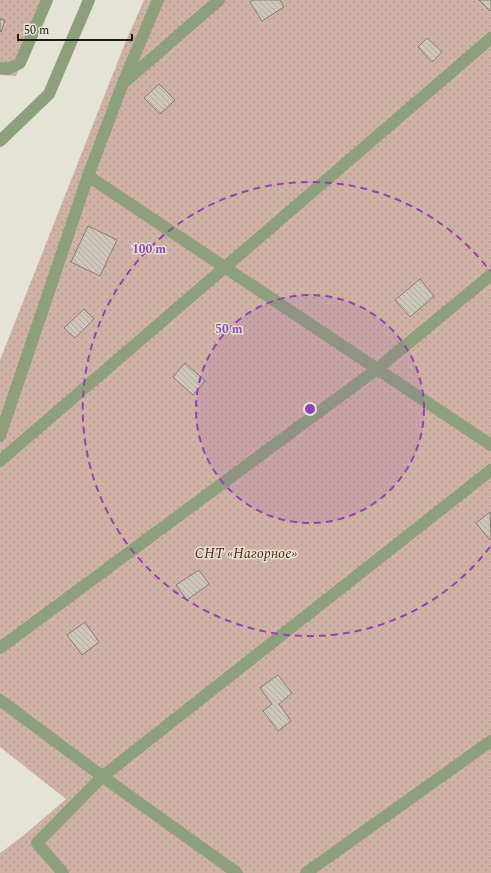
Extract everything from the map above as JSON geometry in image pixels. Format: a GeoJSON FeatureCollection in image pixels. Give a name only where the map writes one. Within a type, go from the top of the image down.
{"type":"FeatureCollection","features":[{"type":"Feature","properties":{"kind":"street"},"geometry":{"type":"LineString","coordinates":[[0,68],[8,69],[20,63],[47,0]]}},
{"type":"Feature","properties":{"kind":"street"},"geometry":{"type":"LineString","coordinates":[[0,141],[49,94],[89,0]]}},
{"type":"Feature","properties":{"kind":"street"},"geometry":{"type":"LineString","coordinates":[[0,436],[88,176],[123,84],[158,0]]}},
{"type":"Feature","properties":{"kind":"street"},"geometry":{"type":"LineString","coordinates":[[123,84],[219,0]]}},
{"type":"Feature","properties":{"kind":"street"},"geometry":{"type":"LineString","coordinates":[[0,461],[491,38]]}},
{"type":"Feature","properties":{"kind":"street"},"geometry":{"type":"LineString","coordinates":[[88,176],[491,445]]}},
{"type":"Feature","properties":{"kind":"street"},"geometry":{"type":"LineString","coordinates":[[0,648],[377,369],[491,275]]}},
{"type":"Feature","properties":{"kind":"street"},"geometry":{"type":"LineString","coordinates":[[63,873],[37,843],[103,776],[491,470]]}},
{"type":"Feature","properties":{"kind":"street"},"geometry":{"type":"LineString","coordinates":[[0,700],[238,873]]}},
{"type":"Feature","properties":{"kind":"street"},"geometry":{"type":"LineString","coordinates":[[306,873],[491,741]]}},
{"type":"Feature","properties":{"kind":"green space"},"geometry":{"type":"Polygon","coordinates":[[[0,0],[50,0],[16,76],[0,75],[0,0]]]}},
{"type":"Feature","properties":{"kind":"green space","name":"СНТ «Нагорное»"},"geometry":{"type":"Polygon","coordinates":[[[144,0],[491,0],[491,873],[0,873],[0,853],[23,836],[66,799],[0,747],[0,360],[126,41],[144,0]]]}},
{"type":"Feature","properties":{"kind":"building"},"geometry":{"type":"Polygon","coordinates":[[[253,0],[280,0],[284,7],[262,21],[250,2],[253,0]]]}},
{"type":"Feature","properties":{"kind":"building"},"geometry":{"type":"Polygon","coordinates":[[[479,0],[491,0],[491,10],[490,11],[479,0]]]}},
{"type":"Feature","properties":{"kind":"building"},"geometry":{"type":"Polygon","coordinates":[[[0,19],[5,20],[1,32],[0,31],[0,19]]]}},
{"type":"Feature","properties":{"kind":"building"},"geometry":{"type":"Polygon","coordinates":[[[427,38],[442,52],[432,62],[418,47],[427,38]]]}},
{"type":"Feature","properties":{"kind":"building"},"geometry":{"type":"Polygon","coordinates":[[[159,84],[175,100],[160,114],[144,98],[159,84]]]}},
{"type":"Feature","properties":{"kind":"building"},"geometry":{"type":"Polygon","coordinates":[[[88,226],[117,240],[100,276],[71,262],[88,226]]]}},
{"type":"Feature","properties":{"kind":"building"},"geometry":{"type":"Polygon","coordinates":[[[420,279],[434,296],[410,317],[395,300],[420,279]]]}},
{"type":"Feature","properties":{"kind":"building"},"geometry":{"type":"Polygon","coordinates":[[[84,309],[94,319],[75,338],[64,328],[84,309]]]}},
{"type":"Feature","properties":{"kind":"building"},"geometry":{"type":"Polygon","coordinates":[[[185,363],[205,381],[193,395],[173,377],[185,363]]]}},
{"type":"Feature","properties":{"kind":"building"},"geometry":{"type":"Polygon","coordinates":[[[490,512],[491,538],[490,540],[476,523],[490,512]]]}},
{"type":"Feature","properties":{"kind":"building"},"geometry":{"type":"Polygon","coordinates":[[[199,570],[209,584],[187,600],[176,585],[199,570]]]}},
{"type":"Feature","properties":{"kind":"building"},"geometry":{"type":"Polygon","coordinates":[[[85,622],[99,642],[82,655],[67,635],[85,622]]]}},
{"type":"Feature","properties":{"kind":"building"},"geometry":{"type":"Polygon","coordinates":[[[278,675],[292,693],[279,704],[291,721],[278,731],[263,711],[272,704],[260,688],[278,675]]]}}]}
